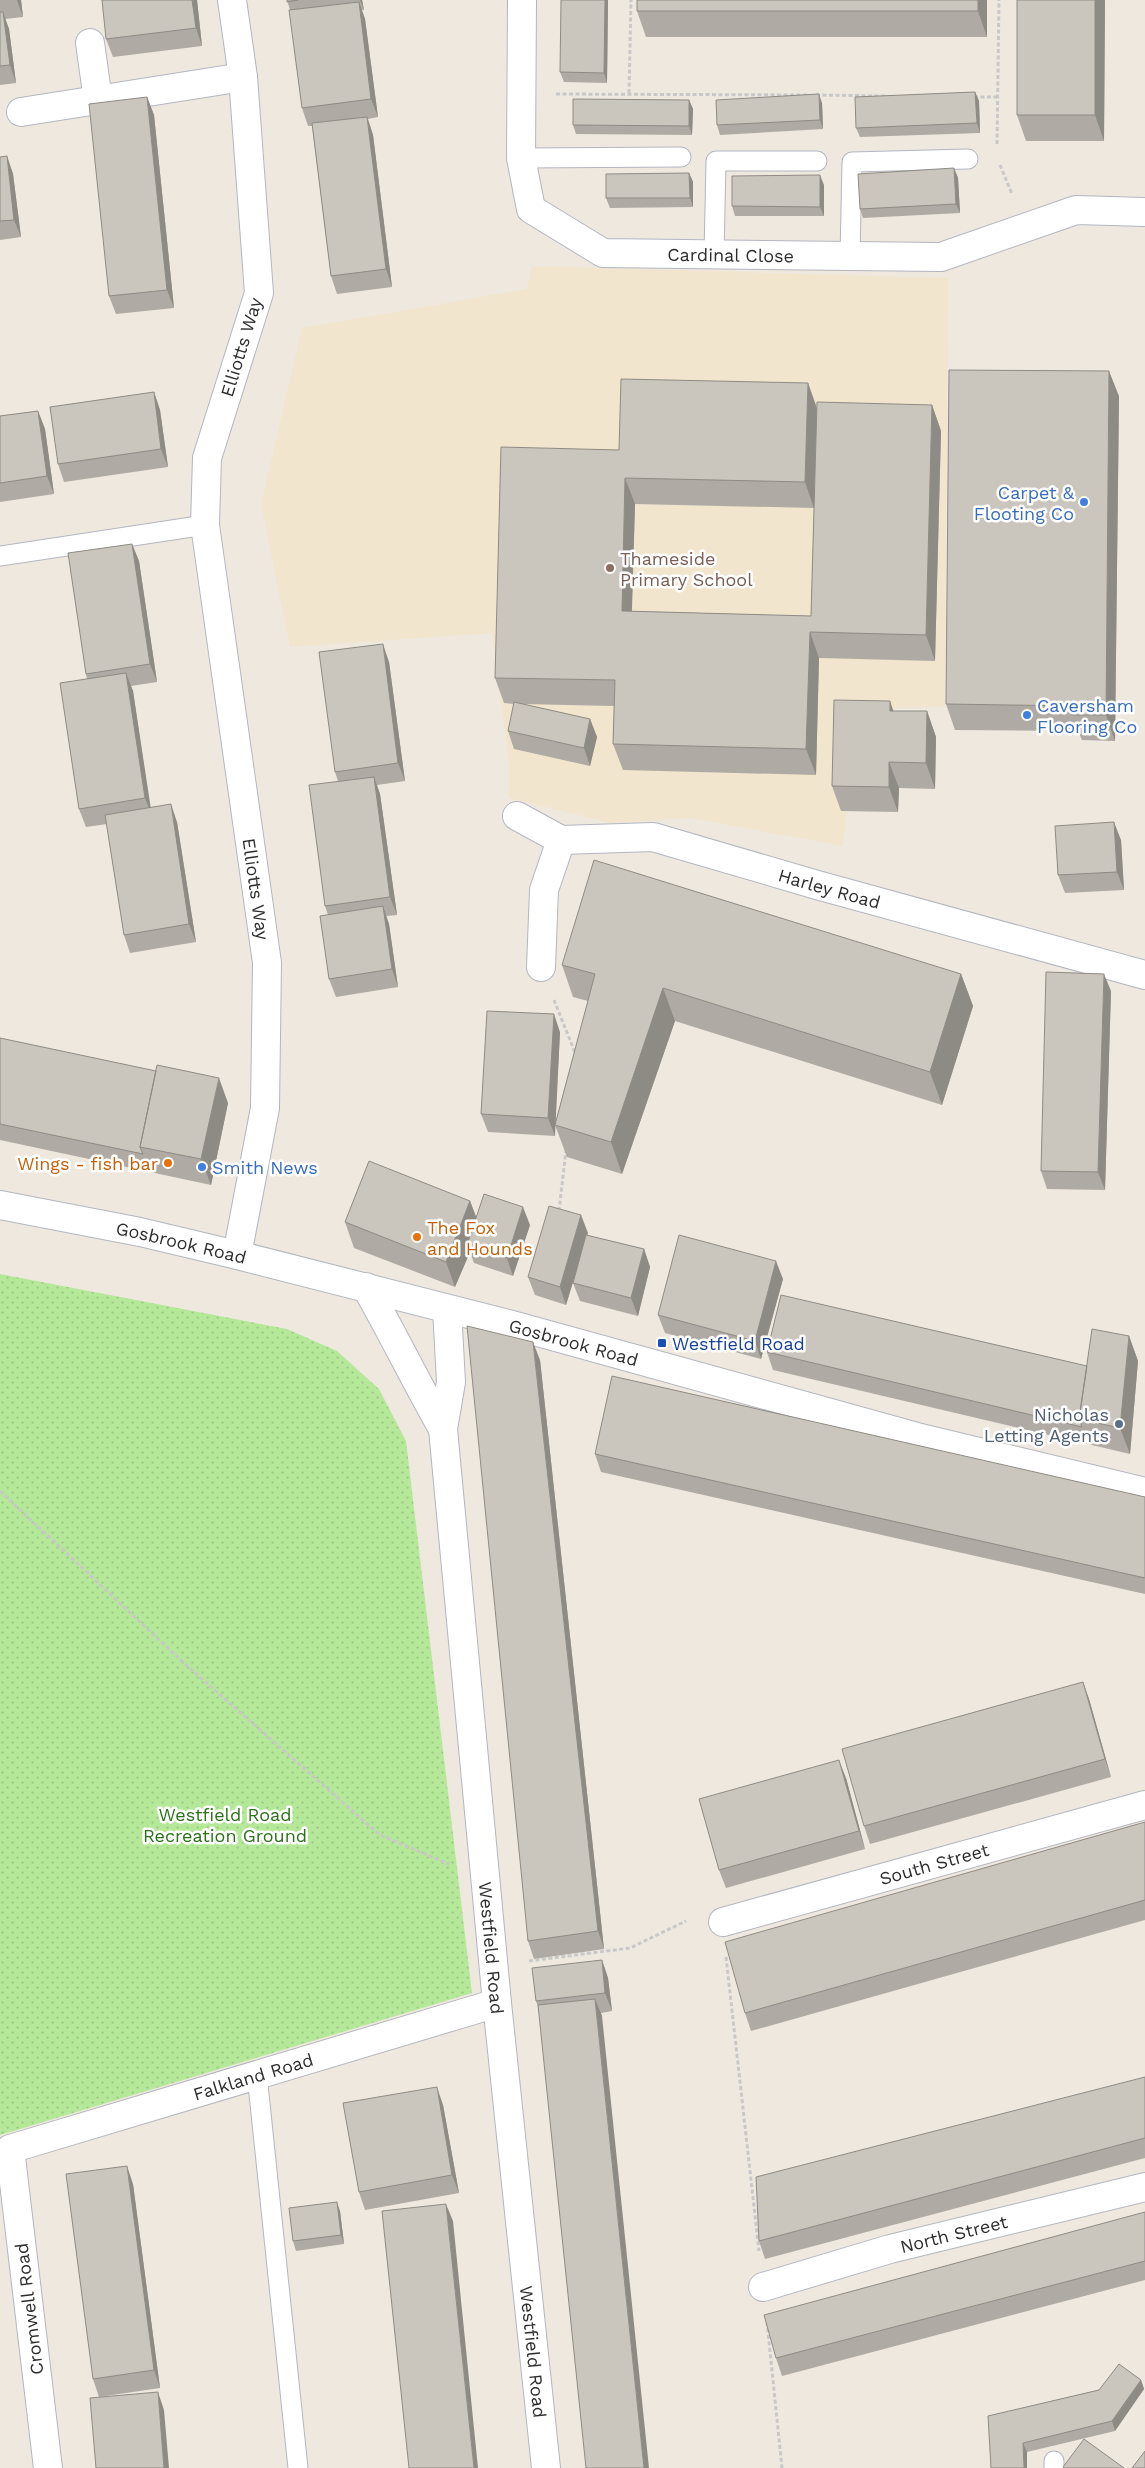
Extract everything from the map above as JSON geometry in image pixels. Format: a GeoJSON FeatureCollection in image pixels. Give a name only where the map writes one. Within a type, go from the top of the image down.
{"type":"FeatureCollection","features":[{"type":"Feature","properties":{"kind":"street","name":"Elliotts Way"},"geometry":{"type":"LineString","coordinates":[[232,0],[244,77],[259,293],[207,458],[205,525],[267,963],[265,1108],[237,1255]]}},
{"type":"Feature","properties":{"kind":"street","name":"Cardinal Close"},"geometry":{"type":"LineString","coordinates":[[522,0],[521,158],[531,209],[603,253],[941,257],[1076,210],[1145,212]]}},
{"type":"Feature","properties":{"kind":"street"},"geometry":{"type":"LineString","coordinates":[[90,43],[98,100]]}},
{"type":"Feature","properties":{"kind":"street"},"geometry":{"type":"LineString","coordinates":[[21,112],[244,77]]}},
{"type":"Feature","properties":{"kind":"street","name":"Harley Road"},"geometry":{"type":"LineString","coordinates":[[517,816],[562,840],[653,837],[817,885],[1145,975]]}},
{"type":"Feature","properties":{"kind":"street"},"geometry":{"type":"LineString","coordinates":[[541,967],[544,890],[562,840]]}},
{"type":"Feature","properties":{"kind":"street","name":"Gosbrook Road"},"geometry":{"type":"LineString","coordinates":[[0,1205],[140,1232],[366,1287],[917,1437],[1145,1492]]}},
{"type":"Feature","properties":{"kind":"street","name":"Westfield Road"},"geometry":{"type":"LineString","coordinates":[[366,1287],[395,1337],[418,1387],[442,1429]]}},
{"type":"Feature","properties":{"kind":"street","name":"Westfield Road"},"geometry":{"type":"LineString","coordinates":[[447,1309],[451,1382],[442,1429],[497,2003],[546,2468]]}},
{"type":"Feature","properties":{"kind":"street","name":"South Street"},"geometry":{"type":"LineString","coordinates":[[722,1922],[1145,1805]]}},
{"type":"Feature","properties":{"kind":"street","name":"Falkland Road"},"geometry":{"type":"LineString","coordinates":[[10,2149],[497,2003]]}},
{"type":"Feature","properties":{"kind":"street","name":"Cromwell Road"},"geometry":{"type":"LineString","coordinates":[[10,2149],[48,2468]]}},
{"type":"Feature","properties":{"kind":"street","name":"North Street"},"geometry":{"type":"LineString","coordinates":[[763,2287],[890,2249],[1145,2187]]}},
{"type":"Feature","properties":{"kind":"lane"},"geometry":{"type":"LineString","coordinates":[[521,158],[681,157]]}},
{"type":"Feature","properties":{"kind":"lane"},"geometry":{"type":"LineString","coordinates":[[850,256],[852,162],[968,159]]}},
{"type":"Feature","properties":{"kind":"lane"},"geometry":{"type":"LineString","coordinates":[[714,255],[716,161],[817,161]]}},
{"type":"Feature","properties":{"kind":"lane"},"geometry":{"type":"LineString","coordinates":[[0,556],[205,525]]}},
{"type":"Feature","properties":{"kind":"lane"},"geometry":{"type":"LineString","coordinates":[[257,2075],[298,2468]]}},
{"type":"Feature","properties":{"kind":"path"},"geometry":{"type":"LineString","coordinates":[[629,93],[631,0]]}},
{"type":"Feature","properties":{"kind":"path"},"geometry":{"type":"LineString","coordinates":[[997,149],[999,0]]}},
{"type":"Feature","properties":{"kind":"path"},"geometry":{"type":"LineString","coordinates":[[521,94],[629,93],[888,96]]}},
{"type":"Feature","properties":{"kind":"path"},"geometry":{"type":"LineString","coordinates":[[968,97],[998,97]]}},
{"type":"Feature","properties":{"kind":"path"},"geometry":{"type":"LineString","coordinates":[[997,158],[1027,227]]}},
{"type":"Feature","properties":{"kind":"path"},"geometry":{"type":"LineString","coordinates":[[541,967],[577,1058]]}},
{"type":"Feature","properties":{"kind":"path"},"geometry":{"type":"LineString","coordinates":[[558,1217],[567,1147]]}},
{"type":"Feature","properties":{"kind":"path"},"geometry":{"type":"LineString","coordinates":[[0,1491],[185,1664],[380,1835],[450,1864],[484,1862]]}},
{"type":"Feature","properties":{"kind":"path"},"geometry":{"type":"LineString","coordinates":[[494,1965],[630,1948],[719,1905],[782,2468]]}},
{"type":"Feature","properties":{"kind":"shaded area","name":"Thameside Primary School"},"geometry":{"type":"Polygon","coordinates":[[[532,266],[948,278],[945,707],[858,708],[843,846],[690,818],[611,823],[509,798],[509,763],[492,633],[290,647],[261,504],[302,328],[527,289],[532,266]]]}},
{"type":"Feature","properties":{"kind":"green space","name":"Westfield Road Recreation Ground"},"geometry":{"type":"Polygon","coordinates":[[[0,1274],[287,1329],[337,1351],[379,1389],[406,1441],[472,1993],[0,2135],[0,1274]]]}},
{"type":"Feature","properties":{"kind":"building"},"geometry":{"type":"Polygon","coordinates":[[[102,0],[192,0],[196,28],[106,39],[102,0]]]}},
{"type":"Feature","properties":{"kind":"building"},"geometry":{"type":"Polygon","coordinates":[[[561,0],[605,0],[604,73],[560,72],[561,0]]]}},
{"type":"Feature","properties":{"kind":"building"},"geometry":{"type":"Polygon","coordinates":[[[637,0],[978,0],[978,11],[637,11],[637,0]]]}},
{"type":"Feature","properties":{"kind":"building"},"geometry":{"type":"Polygon","coordinates":[[[1017,0],[1095,0],[1095,115],[1017,115],[1017,0]]]}},
{"type":"Feature","properties":{"kind":"building"},"geometry":{"type":"Polygon","coordinates":[[[359,2],[371,99],[302,108],[289,10],[359,2]]]}},
{"type":"Feature","properties":{"kind":"building"},"geometry":{"type":"Polygon","coordinates":[[[0,12],[3,12],[10,65],[0,66],[0,12]]]}},
{"type":"Feature","properties":{"kind":"building"},"geometry":{"type":"Polygon","coordinates":[[[975,92],[977,123],[856,128],[855,97],[975,92]]]}},
{"type":"Feature","properties":{"kind":"building"},"geometry":{"type":"Polygon","coordinates":[[[819,94],[820,120],[717,125],[716,100],[819,94]]]}},
{"type":"Feature","properties":{"kind":"building"},"geometry":{"type":"Polygon","coordinates":[[[147,97],[167,290],[109,296],[89,104],[147,97]]]}},
{"type":"Feature","properties":{"kind":"building"},"geometry":{"type":"Polygon","coordinates":[[[573,99],[689,100],[689,126],[573,125],[573,99]]]}},
{"type":"Feature","properties":{"kind":"building"},"geometry":{"type":"Polygon","coordinates":[[[367,117],[386,269],[331,276],[312,123],[367,117]]]}},
{"type":"Feature","properties":{"kind":"building"},"geometry":{"type":"Polygon","coordinates":[[[7,156],[14,220],[0,221],[0,157],[7,156]]]}},
{"type":"Feature","properties":{"kind":"building"},"geometry":{"type":"Polygon","coordinates":[[[954,168],[956,204],[860,209],[858,174],[954,168]]]}},
{"type":"Feature","properties":{"kind":"building"},"geometry":{"type":"Polygon","coordinates":[[[689,173],[690,198],[606,198],[606,174],[689,173]]]}},
{"type":"Feature","properties":{"kind":"building"},"geometry":{"type":"Polygon","coordinates":[[[820,175],[820,207],[732,206],[732,176],[820,175]]]}},
{"type":"Feature","properties":{"kind":"building"},"geometry":{"type":"Polygon","coordinates":[[[949,370],[1109,371],[1106,715],[1072,715],[1073,706],[946,704],[949,370]]]}},
{"type":"Feature","properties":{"kind":"building"},"geometry":{"type":"Polygon","coordinates":[[[621,379],[808,383],[805,482],[625,478],[622,611],[811,616],[817,402],[932,405],[926,635],[810,632],[806,749],[613,744],[615,680],[495,678],[501,447],[619,450],[621,379]]]}},
{"type":"Feature","properties":{"kind":"building"},"geometry":{"type":"Polygon","coordinates":[[[154,392],[161,449],[58,464],[50,407],[154,392]]]}},
{"type":"Feature","properties":{"kind":"building"},"geometry":{"type":"Polygon","coordinates":[[[38,411],[47,476],[0,483],[0,416],[38,411]]]}},
{"type":"Feature","properties":{"kind":"building"},"geometry":{"type":"Polygon","coordinates":[[[132,544],[150,664],[86,674],[68,553],[132,544]]]}},
{"type":"Feature","properties":{"kind":"building"},"geometry":{"type":"Polygon","coordinates":[[[383,644],[398,763],[335,772],[319,652],[383,644]]]}},
{"type":"Feature","properties":{"kind":"building"},"geometry":{"type":"Polygon","coordinates":[[[126,673],[145,798],[79,809],[60,683],[126,673]]]}},
{"type":"Feature","properties":{"kind":"building"},"geometry":{"type":"Polygon","coordinates":[[[834,700],[890,701],[890,711],[927,711],[926,763],[889,762],[889,787],[832,786],[834,700]]]}},
{"type":"Feature","properties":{"kind":"building"},"geometry":{"type":"Polygon","coordinates":[[[514,702],[590,719],[584,748],[508,731],[514,702]]]}},
{"type":"Feature","properties":{"kind":"building"},"geometry":{"type":"Polygon","coordinates":[[[374,777],[390,897],[325,906],[309,785],[374,777]]]}},
{"type":"Feature","properties":{"kind":"building"},"geometry":{"type":"Polygon","coordinates":[[[171,804],[189,924],[124,935],[105,815],[171,804]]]}},
{"type":"Feature","properties":{"kind":"building"},"geometry":{"type":"Polygon","coordinates":[[[1114,822],[1117,872],[1058,875],[1055,826],[1114,822]]]}},
{"type":"Feature","properties":{"kind":"building"},"geometry":{"type":"Polygon","coordinates":[[[594,860],[961,974],[930,1072],[663,988],[611,1142],[555,1125],[595,974],[562,965],[594,860]]]}},
{"type":"Feature","properties":{"kind":"building"},"geometry":{"type":"Polygon","coordinates":[[[383,906],[392,969],[329,979],[320,916],[383,906]]]}},
{"type":"Feature","properties":{"kind":"building"},"geometry":{"type":"Polygon","coordinates":[[[1046,972],[1104,974],[1098,1172],[1041,1171],[1046,972]]]}},
{"type":"Feature","properties":{"kind":"building"},"geometry":{"type":"Polygon","coordinates":[[[487,1011],[554,1014],[548,1118],[481,1114],[487,1011]]]}},
{"type":"Feature","properties":{"kind":"building"},"geometry":{"type":"Polygon","coordinates":[[[0,1038],[156,1071],[140,1147],[143,1154],[0,1124],[0,1038]]]}},
{"type":"Feature","properties":{"kind":"building"},"geometry":{"type":"Polygon","coordinates":[[[157,1065],[219,1078],[201,1159],[140,1147],[157,1065]]]}},
{"type":"Feature","properties":{"kind":"building"},"geometry":{"type":"Polygon","coordinates":[[[369,1161],[470,1201],[446,1262],[345,1222],[369,1161]]]}},
{"type":"Feature","properties":{"kind":"building"},"geometry":{"type":"Polygon","coordinates":[[[484,1194],[523,1207],[507,1258],[467,1245],[484,1194]]]}},
{"type":"Feature","properties":{"kind":"building"},"geometry":{"type":"Polygon","coordinates":[[[549,1206],[581,1215],[560,1287],[528,1277],[549,1206]]]}},
{"type":"Feature","properties":{"kind":"building"},"geometry":{"type":"Polygon","coordinates":[[[586,1235],[644,1249],[631,1298],[573,1283],[586,1235]]]}},
{"type":"Feature","properties":{"kind":"building"},"geometry":{"type":"Polygon","coordinates":[[[679,1235],[776,1261],[755,1341],[658,1315],[679,1235]]]}},
{"type":"Feature","properties":{"kind":"building"},"geometry":{"type":"Polygon","coordinates":[[[781,1295],[1087,1366],[1079,1419],[1082,1427],[767,1352],[781,1295]]]}},
{"type":"Feature","properties":{"kind":"building"},"geometry":{"type":"Polygon","coordinates":[[[467,1326],[533,1342],[598,1931],[528,1941],[467,1326]]]}},
{"type":"Feature","properties":{"kind":"building"},"geometry":{"type":"Polygon","coordinates":[[[1092,1329],[1129,1336],[1120,1428],[1079,1419],[1092,1329]]]}},
{"type":"Feature","properties":{"kind":"building"},"geometry":{"type":"Polygon","coordinates":[[[612,1376],[1145,1497],[1145,1578],[595,1454],[612,1376]]]}},
{"type":"Feature","properties":{"kind":"building"},"geometry":{"type":"Polygon","coordinates":[[[1083,1682],[1105,1759],[864,1826],[842,1749],[1083,1682]]]}},
{"type":"Feature","properties":{"kind":"building"},"geometry":{"type":"Polygon","coordinates":[[[839,1760],[859,1831],[719,1870],[699,1799],[839,1760]]]}},
{"type":"Feature","properties":{"kind":"building"},"geometry":{"type":"Polygon","coordinates":[[[1145,1822],[1145,1900],[745,2013],[725,1942],[1145,1822]]]}},
{"type":"Feature","properties":{"kind":"building"},"geometry":{"type":"Polygon","coordinates":[[[602,1960],[605,1993],[536,2001],[532,1968],[602,1960]]]}},
{"type":"Feature","properties":{"kind":"building"},"geometry":{"type":"Polygon","coordinates":[[[595,1999],[644,2468],[586,2468],[538,2005],[595,1999]]]}},
{"type":"Feature","properties":{"kind":"building"},"geometry":{"type":"Polygon","coordinates":[[[1145,2077],[1145,2138],[759,2241],[756,2177],[1145,2077]]]}},
{"type":"Feature","properties":{"kind":"building"},"geometry":{"type":"Polygon","coordinates":[[[437,2087],[452,2175],[359,2192],[343,2103],[437,2087]]]}},
{"type":"Feature","properties":{"kind":"building"},"geometry":{"type":"Polygon","coordinates":[[[127,2166],[154,2370],[93,2379],[66,2174],[127,2166]]]}},
{"type":"Feature","properties":{"kind":"building"},"geometry":{"type":"Polygon","coordinates":[[[337,2202],[341,2235],[293,2241],[289,2208],[337,2202]]]}},
{"type":"Feature","properties":{"kind":"building"},"geometry":{"type":"Polygon","coordinates":[[[446,2204],[474,2468],[409,2468],[382,2211],[446,2204]]]}},
{"type":"Feature","properties":{"kind":"building"},"geometry":{"type":"Polygon","coordinates":[[[1145,2212],[1145,2261],[776,2358],[764,2315],[1145,2212]]]}},
{"type":"Feature","properties":{"kind":"building"},"geometry":{"type":"Polygon","coordinates":[[[1119,2364],[1141,2380],[1112,2421],[1023,2443],[1024,2468],[991,2468],[988,2416],[1099,2390],[1119,2364]]]}},
{"type":"Feature","properties":{"kind":"building"},"geometry":{"type":"Polygon","coordinates":[[[158,2392],[164,2468],[96,2468],[90,2398],[158,2392]]]}},
{"type":"Feature","properties":{"kind":"building"},"geometry":{"type":"Polygon","coordinates":[[[1084,2439],[1124,2468],[1063,2467],[1084,2439]]]}},
{"type":"Feature","properties":{"kind":"building"},"geometry":{"type":"Polygon","coordinates":[[[1145,2451],[1145,2468],[1132,2468],[1145,2451]]]}},
{"type":"Feature","properties":{"kind":"place","name":"Carpet & Flooting Co"},"geometry":{"type":"Point","coordinates":[1084,502]}},
{"type":"Feature","properties":{"kind":"place","name":"Thameside Primary School"},"geometry":{"type":"Point","coordinates":[610,568]}},
{"type":"Feature","properties":{"kind":"place","name":"Caversham Flooring Co"},"geometry":{"type":"Point","coordinates":[1027,715]}},
{"type":"Feature","properties":{"kind":"place","name":"Wings - fish bar"},"geometry":{"type":"Point","coordinates":[168,1163]}},
{"type":"Feature","properties":{"kind":"place","name":"Smith News"},"geometry":{"type":"Point","coordinates":[202,1167]}},
{"type":"Feature","properties":{"kind":"place","name":"The Fox and Hounds"},"geometry":{"type":"Point","coordinates":[417,1237]}},
{"type":"Feature","properties":{"kind":"place","name":"Westfield Road"},"geometry":{"type":"Point","coordinates":[662,1343]}},
{"type":"Feature","properties":{"kind":"place","name":"Nicholas Letting Agents"},"geometry":{"type":"Point","coordinates":[1119,1424]}}]}
